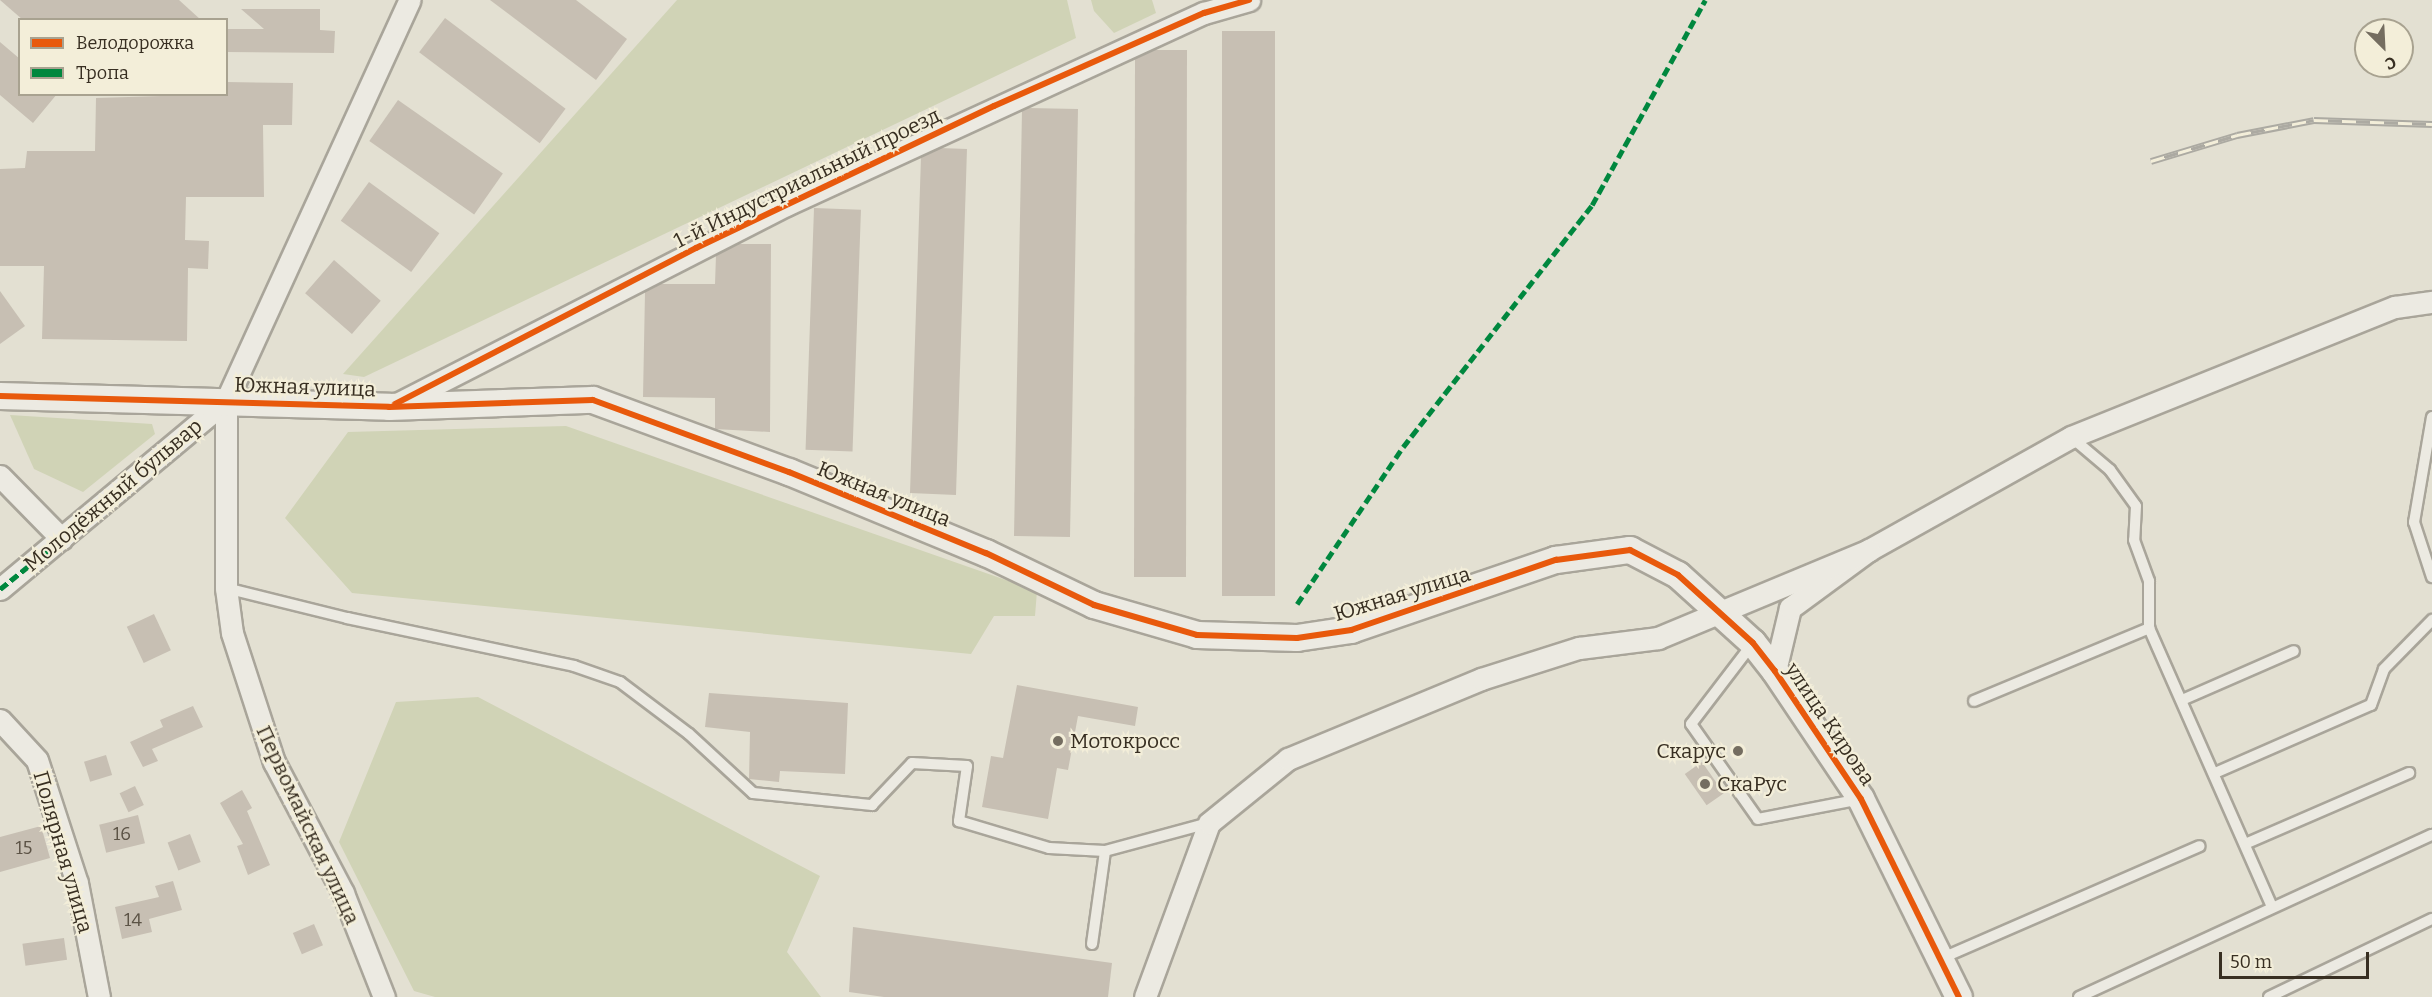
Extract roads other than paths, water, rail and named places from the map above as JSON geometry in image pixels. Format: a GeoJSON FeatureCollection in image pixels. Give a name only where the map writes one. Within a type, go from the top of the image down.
{"type":"FeatureCollection","features":[{"type":"Feature","properties":{"kind":"street"},"geometry":{"type":"LineString","coordinates":[[225,401],[410,0]]}},
{"type":"Feature","properties":{"kind":"street","name":"1-й Индустриальный проезд"},"geometry":{"type":"LineString","coordinates":[[389,407],[786,205],[1208,7],[1249,0]]}},
{"type":"Feature","properties":{"kind":"street"},"geometry":{"type":"LineString","coordinates":[[1145,997],[1209,823],[1288,759],[1481,679],[1579,648],[1658,638],[1869,550],[2072,437],[2395,307],[2432,302]]}},
{"type":"Feature","properties":{"kind":"street","name":"Южная улица"},"geometry":{"type":"LineString","coordinates":[[0,396],[389,407],[593,400],[789,472],[986,553],[1094,605],[1197,635],[1297,638],[1352,630],[1556,560],[1630,550],[1678,575],[1718,612]]}},
{"type":"Feature","properties":{"kind":"street","name":"Молодёжный бульвар"},"geometry":{"type":"LineString","coordinates":[[0,589],[225,401]]}},
{"type":"Feature","properties":{"kind":"street","name":"Первомайская улица"},"geometry":{"type":"LineString","coordinates":[[225,401],[226,588],[242,673],[274,762],[343,892],[384,997]]}},
{"type":"Feature","properties":{"kind":"street"},"geometry":{"type":"LineString","coordinates":[[0,476],[62,539]]}},
{"type":"Feature","properties":{"kind":"street"},"geometry":{"type":"LineString","coordinates":[[1775,671],[1790,608],[1869,550]]}},
{"type":"Feature","properties":{"kind":"street","name":"улица Кирова"},"geometry":{"type":"LineString","coordinates":[[1718,612],[1753,643],[1775,671],[1861,799],[1959,997]]}},
{"type":"Feature","properties":{"kind":"street","name":"Полярная улица"},"geometry":{"type":"LineString","coordinates":[[0,720],[37,760],[76,883],[99,997]]}},
{"type":"Feature","properties":{"kind":"lane"},"geometry":{"type":"LineString","coordinates":[[2432,417],[2414,522],[2432,577]]}},
{"type":"Feature","properties":{"kind":"lane"},"geometry":{"type":"LineString","coordinates":[[2072,437],[2110,470],[2136,506],[2134,540],[2149,581],[2149,628],[2215,773],[2272,907]]}},
{"type":"Feature","properties":{"kind":"lane"},"geometry":{"type":"LineString","coordinates":[[226,588],[347,618],[574,666],[620,682],[689,734],[753,793],[872,805],[912,763],[967,766],[959,821],[1050,848],[1105,850],[1209,823]]}},
{"type":"Feature","properties":{"kind":"lane"},"geometry":{"type":"LineString","coordinates":[[2215,773],[2371,705],[2384,669],[2432,620]]}},
{"type":"Feature","properties":{"kind":"lane"},"geometry":{"type":"LineString","coordinates":[[1974,701],[2149,628]]}},
{"type":"Feature","properties":{"kind":"lane"},"geometry":{"type":"LineString","coordinates":[[1753,643],[1691,724],[1758,819],[1861,799]]}},
{"type":"Feature","properties":{"kind":"lane"},"geometry":{"type":"LineString","coordinates":[[2182,700],[2294,651]]}},
{"type":"Feature","properties":{"kind":"lane"},"geometry":{"type":"LineString","coordinates":[[2245,844],[2409,772]]}},
{"type":"Feature","properties":{"kind":"lane"},"geometry":{"type":"LineString","coordinates":[[2079,997],[2432,835]]}},
{"type":"Feature","properties":{"kind":"lane"},"geometry":{"type":"LineString","coordinates":[[1940,959],[2200,846]]}},
{"type":"Feature","properties":{"kind":"lane"},"geometry":{"type":"LineString","coordinates":[[1092,944],[1105,850]]}},
{"type":"Feature","properties":{"kind":"lane"},"geometry":{"type":"LineString","coordinates":[[2269,997],[2432,919]]}},
{"type":"Feature","properties":{"kind":"railway"},"geometry":{"type":"LineString","coordinates":[[2151,161],[2237,135],[2314,120],[2432,124]]}},
{"type":"Feature","properties":{"kind":"place","name":"Мотокросс"},"geometry":{"type":"Point","coordinates":[1058,741]}},
{"type":"Feature","properties":{"kind":"place","name":"Скарус"},"geometry":{"type":"Point","coordinates":[1738,751]}},
{"type":"Feature","properties":{"kind":"place","name":"СкаРус"},"geometry":{"type":"Point","coordinates":[1705,784]}}]}
